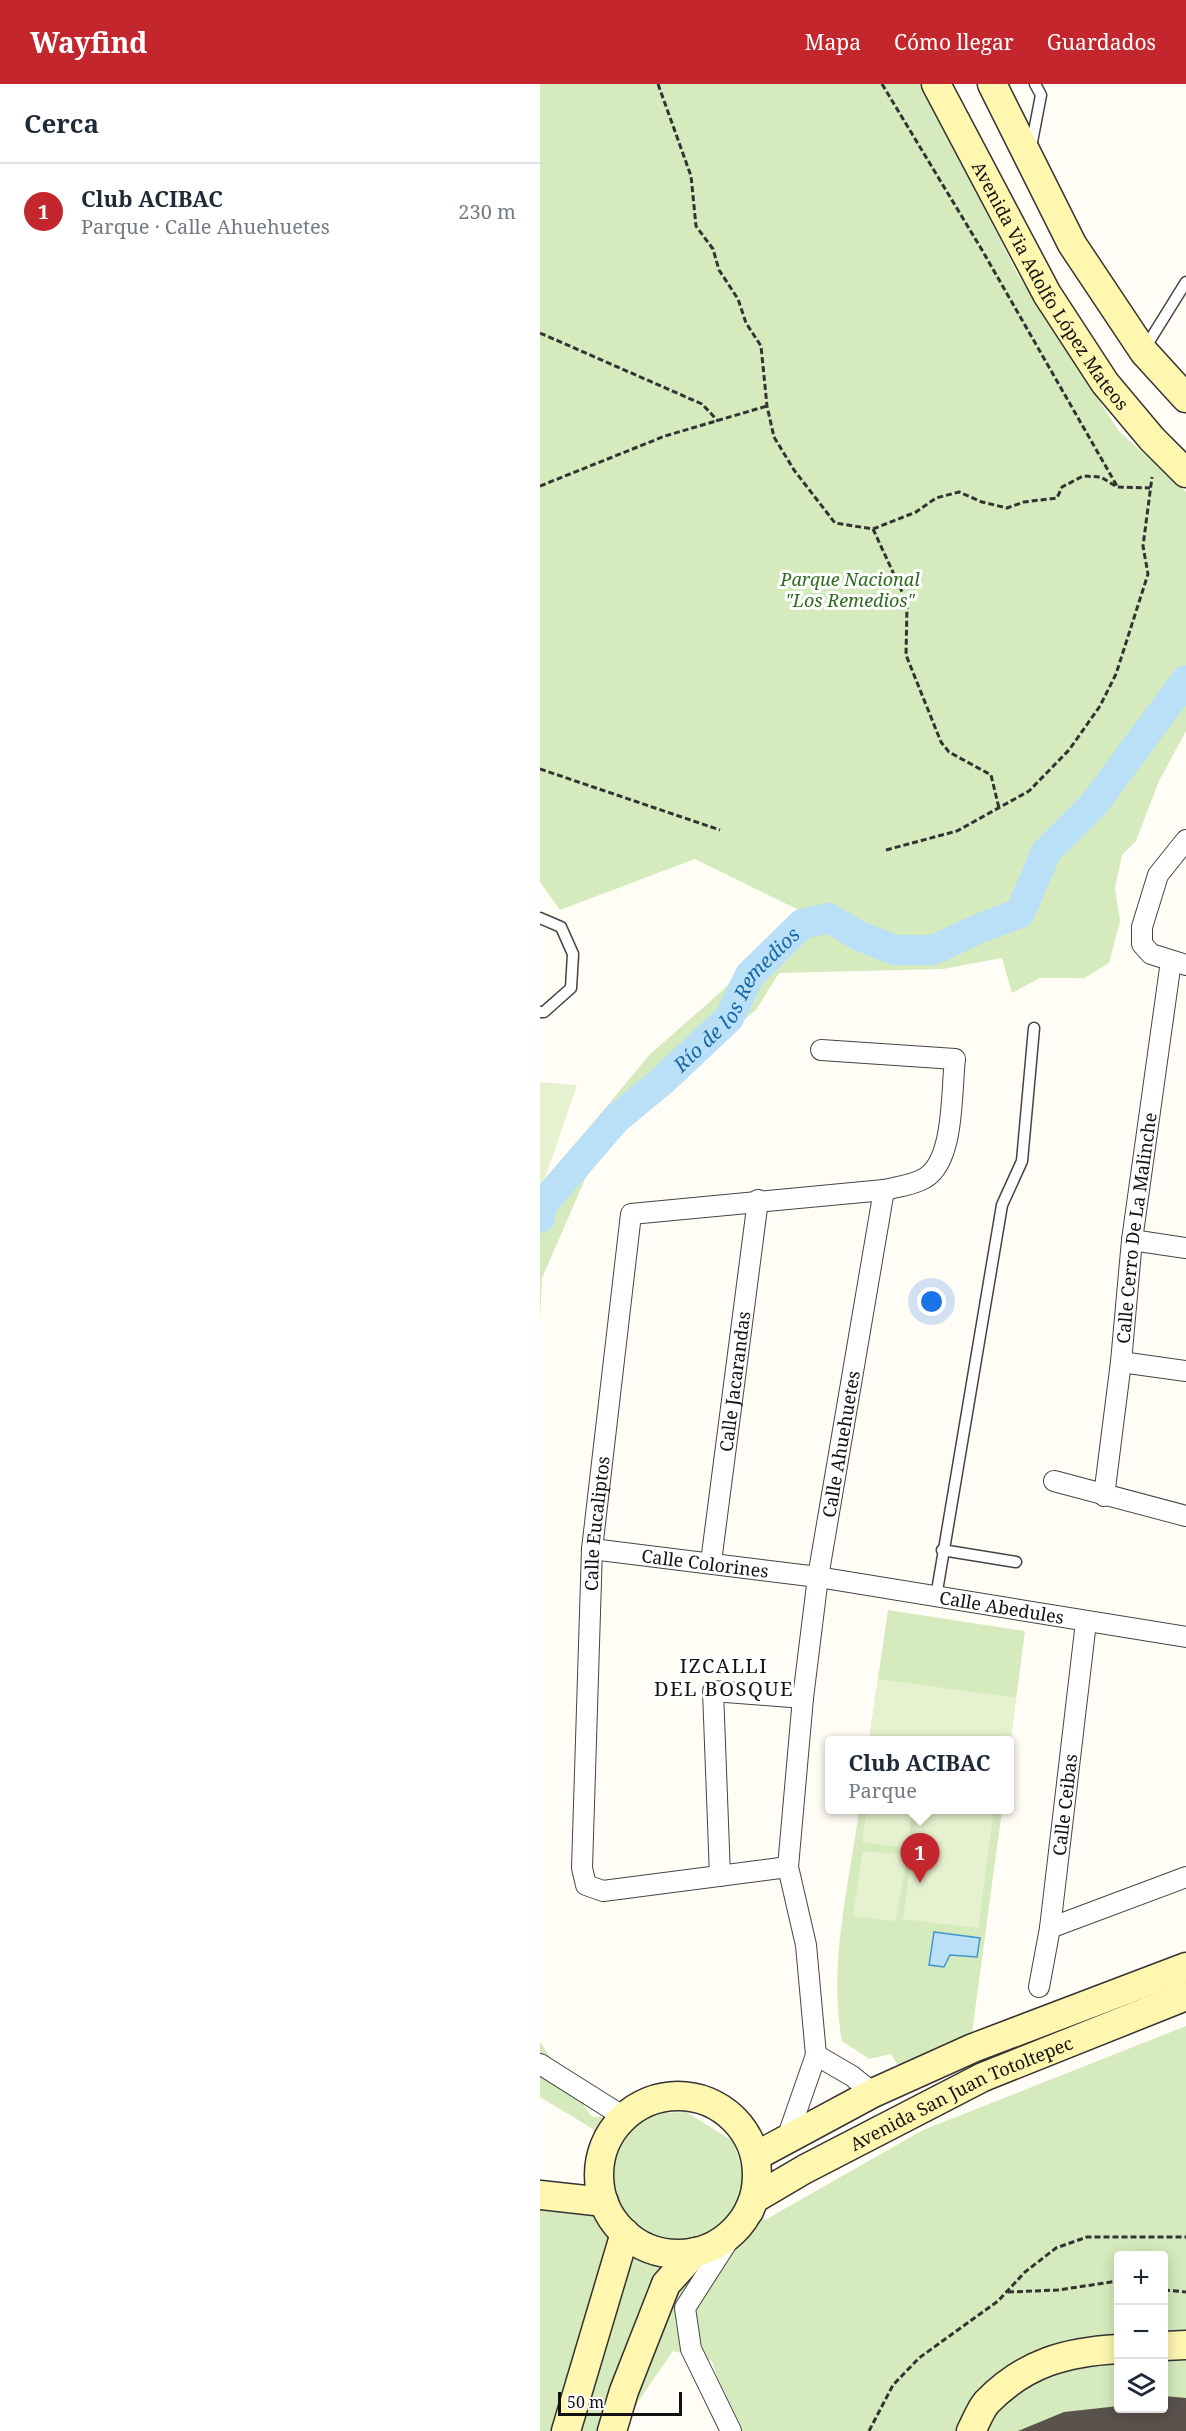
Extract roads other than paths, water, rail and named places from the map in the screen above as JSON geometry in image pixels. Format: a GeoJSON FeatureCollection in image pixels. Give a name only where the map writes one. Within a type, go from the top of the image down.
{"type":"FeatureCollection","features":[{"type":"Feature","properties":{"kind":"main road"},"geometry":{"type":"LineString","coordinates":[[974,84],[1029,159]]}},
{"type":"Feature","properties":{"kind":"main road"},"geometry":{"type":"LineString","coordinates":[[992,84],[1072,244],[1144,352],[1186,398]]}},
{"type":"Feature","properties":{"kind":"main road","name":"Avenida Via Adolfo López Mateos"},"geometry":{"type":"LineString","coordinates":[[944,87],[1047,294],[1105,383],[1152,440],[1186,473]]}},
{"type":"Feature","properties":{"kind":"main road","name":"Avenida San Juan Totoltepec"},"geometry":{"type":"LineString","coordinates":[[756,2156],[873,2093],[972,2048],[1186,1967]]}},
{"type":"Feature","properties":{"kind":"main road","name":"Avenida San Juan Totoltepec"},"geometry":{"type":"LineString","coordinates":[[742,2220],[754,2199],[806,2169],[983,2077],[1074,2038],[1186,1996]]}},
{"type":"Feature","properties":{"kind":"main road"},"geometry":{"type":"LineString","coordinates":[[806,2169],[875,2121],[877,2115],[873,2093]]}},
{"type":"Feature","properties":{"kind":"main road"},"geometry":{"type":"LineString","coordinates":[[674,2096],[702,2099],[726,2111],[745,2131],[756,2156],[757,2184],[742,2220],[717,2244],[695,2252],[670,2253],[646,2247],[625,2233],[613,2219],[604,2202],[599,2165],[604,2148],[612,2131],[624,2117],[647,2102],[674,2096]]}},
{"type":"Feature","properties":{"kind":"main road"},"geometry":{"type":"LineString","coordinates":[[540,2195],[604,2202]]}},
{"type":"Feature","properties":{"kind":"main road"},"geometry":{"type":"LineString","coordinates":[[566,2431],[625,2233]]}},
{"type":"Feature","properties":{"kind":"main road"},"geometry":{"type":"LineString","coordinates":[[612,2431],[624,2391],[666,2284],[695,2252]]}},
{"type":"Feature","properties":{"kind":"main road"},"geometry":{"type":"LineString","coordinates":[[1168,2346],[1186,2345]]}},
{"type":"Feature","properties":{"kind":"main road"},"geometry":{"type":"LineString","coordinates":[[971,2431],[986,2403],[1034,2365],[1085,2351],[1114,2349]]}},
{"type":"Feature","properties":{"kind":"street"},"geometry":{"type":"LineString","coordinates":[[1179,963],[1152,954],[1142,944],[1142,927],[1158,875],[1186,840]]}},
{"type":"Feature","properties":{"kind":"street","name":"Calle Cerro De La Malinche"},"geometry":{"type":"LineString","coordinates":[[1104,1496],[1121,1362],[1132,1240],[1179,963]]}},
{"type":"Feature","properties":{"kind":"street","name":"Calle Eucaliptos"},"geometry":{"type":"LineString","coordinates":[[788,1867],[603,1892],[586,1885],[582,1868],[592,1549],[631,1214],[758,1200],[884,1190],[924,1179],[938,1167],[946,1152],[954,1059],[821,1050]]}},
{"type":"Feature","properties":{"kind":"street","name":"Calle Ahuehuetes"},"geometry":{"type":"LineString","coordinates":[[786,2141],[816,2055],[806,1945],[788,1867],[803,1698],[818,1577],[884,1190]]}},
{"type":"Feature","properties":{"kind":"street","name":"Calle Jacarandas"},"geometry":{"type":"LineString","coordinates":[[711,1562],[758,1200]]}},
{"type":"Feature","properties":{"kind":"street"},"geometry":{"type":"LineString","coordinates":[[1132,1240],[1186,1248]]}},
{"type":"Feature","properties":{"kind":"street"},"geometry":{"type":"LineString","coordinates":[[1121,1362],[1186,1371]]}},
{"type":"Feature","properties":{"kind":"street"},"geometry":{"type":"LineString","coordinates":[[1054,1481],[1186,1516]]}},
{"type":"Feature","properties":{"kind":"street","name":"Calle Colorines"},"geometry":{"type":"LineString","coordinates":[[592,1549],[818,1577]]}},
{"type":"Feature","properties":{"kind":"street","name":"Calle Abedules"},"geometry":{"type":"LineString","coordinates":[[818,1577],[1186,1637]]}},
{"type":"Feature","properties":{"kind":"street","name":"Calle Ceibas"},"geometry":{"type":"LineString","coordinates":[[1039,1987],[1050,1928],[1086,1622]]}},
{"type":"Feature","properties":{"kind":"street"},"geometry":{"type":"LineString","coordinates":[[720,1876],[713,1691],[803,1698]]}},
{"type":"Feature","properties":{"kind":"street"},"geometry":{"type":"LineString","coordinates":[[1050,1928],[1186,1877],[1186,1869]]}},
{"type":"Feature","properties":{"kind":"street"},"geometry":{"type":"LineString","coordinates":[[816,2055],[852,2076],[873,2093]]}},
{"type":"Feature","properties":{"kind":"street"},"geometry":{"type":"LineString","coordinates":[[543,2066],[624,2117]]}},
{"type":"Feature","properties":{"kind":"street"},"geometry":{"type":"LineString","coordinates":[[731,2431],[691,2349],[685,2308],[707,2270],[742,2220]]}},
{"type":"Feature","properties":{"kind":"lane"},"geometry":{"type":"LineString","coordinates":[[1029,159],[1041,95],[1035,84]]}},
{"type":"Feature","properties":{"kind":"lane"},"geometry":{"type":"LineString","coordinates":[[1144,352],[1186,282]]}},
{"type":"Feature","properties":{"kind":"lane"},"geometry":{"type":"LineString","coordinates":[[540,918],[561,927],[573,954],[571,988],[544,1012],[540,1012]]}},
{"type":"Feature","properties":{"kind":"lane"},"geometry":{"type":"LineString","coordinates":[[936,1597],[942,1550],[1002,1205],[1022,1161],[1034,1028]]}},
{"type":"Feature","properties":{"kind":"lane"},"geometry":{"type":"LineString","coordinates":[[942,1550],[1016,1562]]}},
{"type":"Feature","properties":{"kind":"water"},"geometry":{"type":"Polygon","coordinates":[[[934,1932],[980,1938],[977,1957],[950,1955],[944,1967],[929,1965],[934,1932]]]}},
{"type":"Feature","properties":{"kind":"waterway","name":"Río de los Remedios"},"geometry":{"type":"LineString","coordinates":[[540,1218],[542,1205],[616,1119],[662,1081],[729,1018],[750,975],[802,924],[829,918],[859,936],[895,950],[933,950],[1020,913],[1046,852],[1094,804],[1186,680]]}},
{"type":"Feature","properties":{"kind":"place","name":"Club ACIBAC"},"geometry":{"type":"Point","coordinates":[920,1883]}},
{"type":"Feature","properties":{"kind":"district","name":"IZCALLI DEL BOSQUE"},"geometry":{"type":"Point","coordinates":[724,1676]}},
{"type":"Feature","properties":{"kind":"park label","name":"Parque Nacional \"Los Remedios\""},"geometry":{"type":"Point","coordinates":[850,589]}}]}
